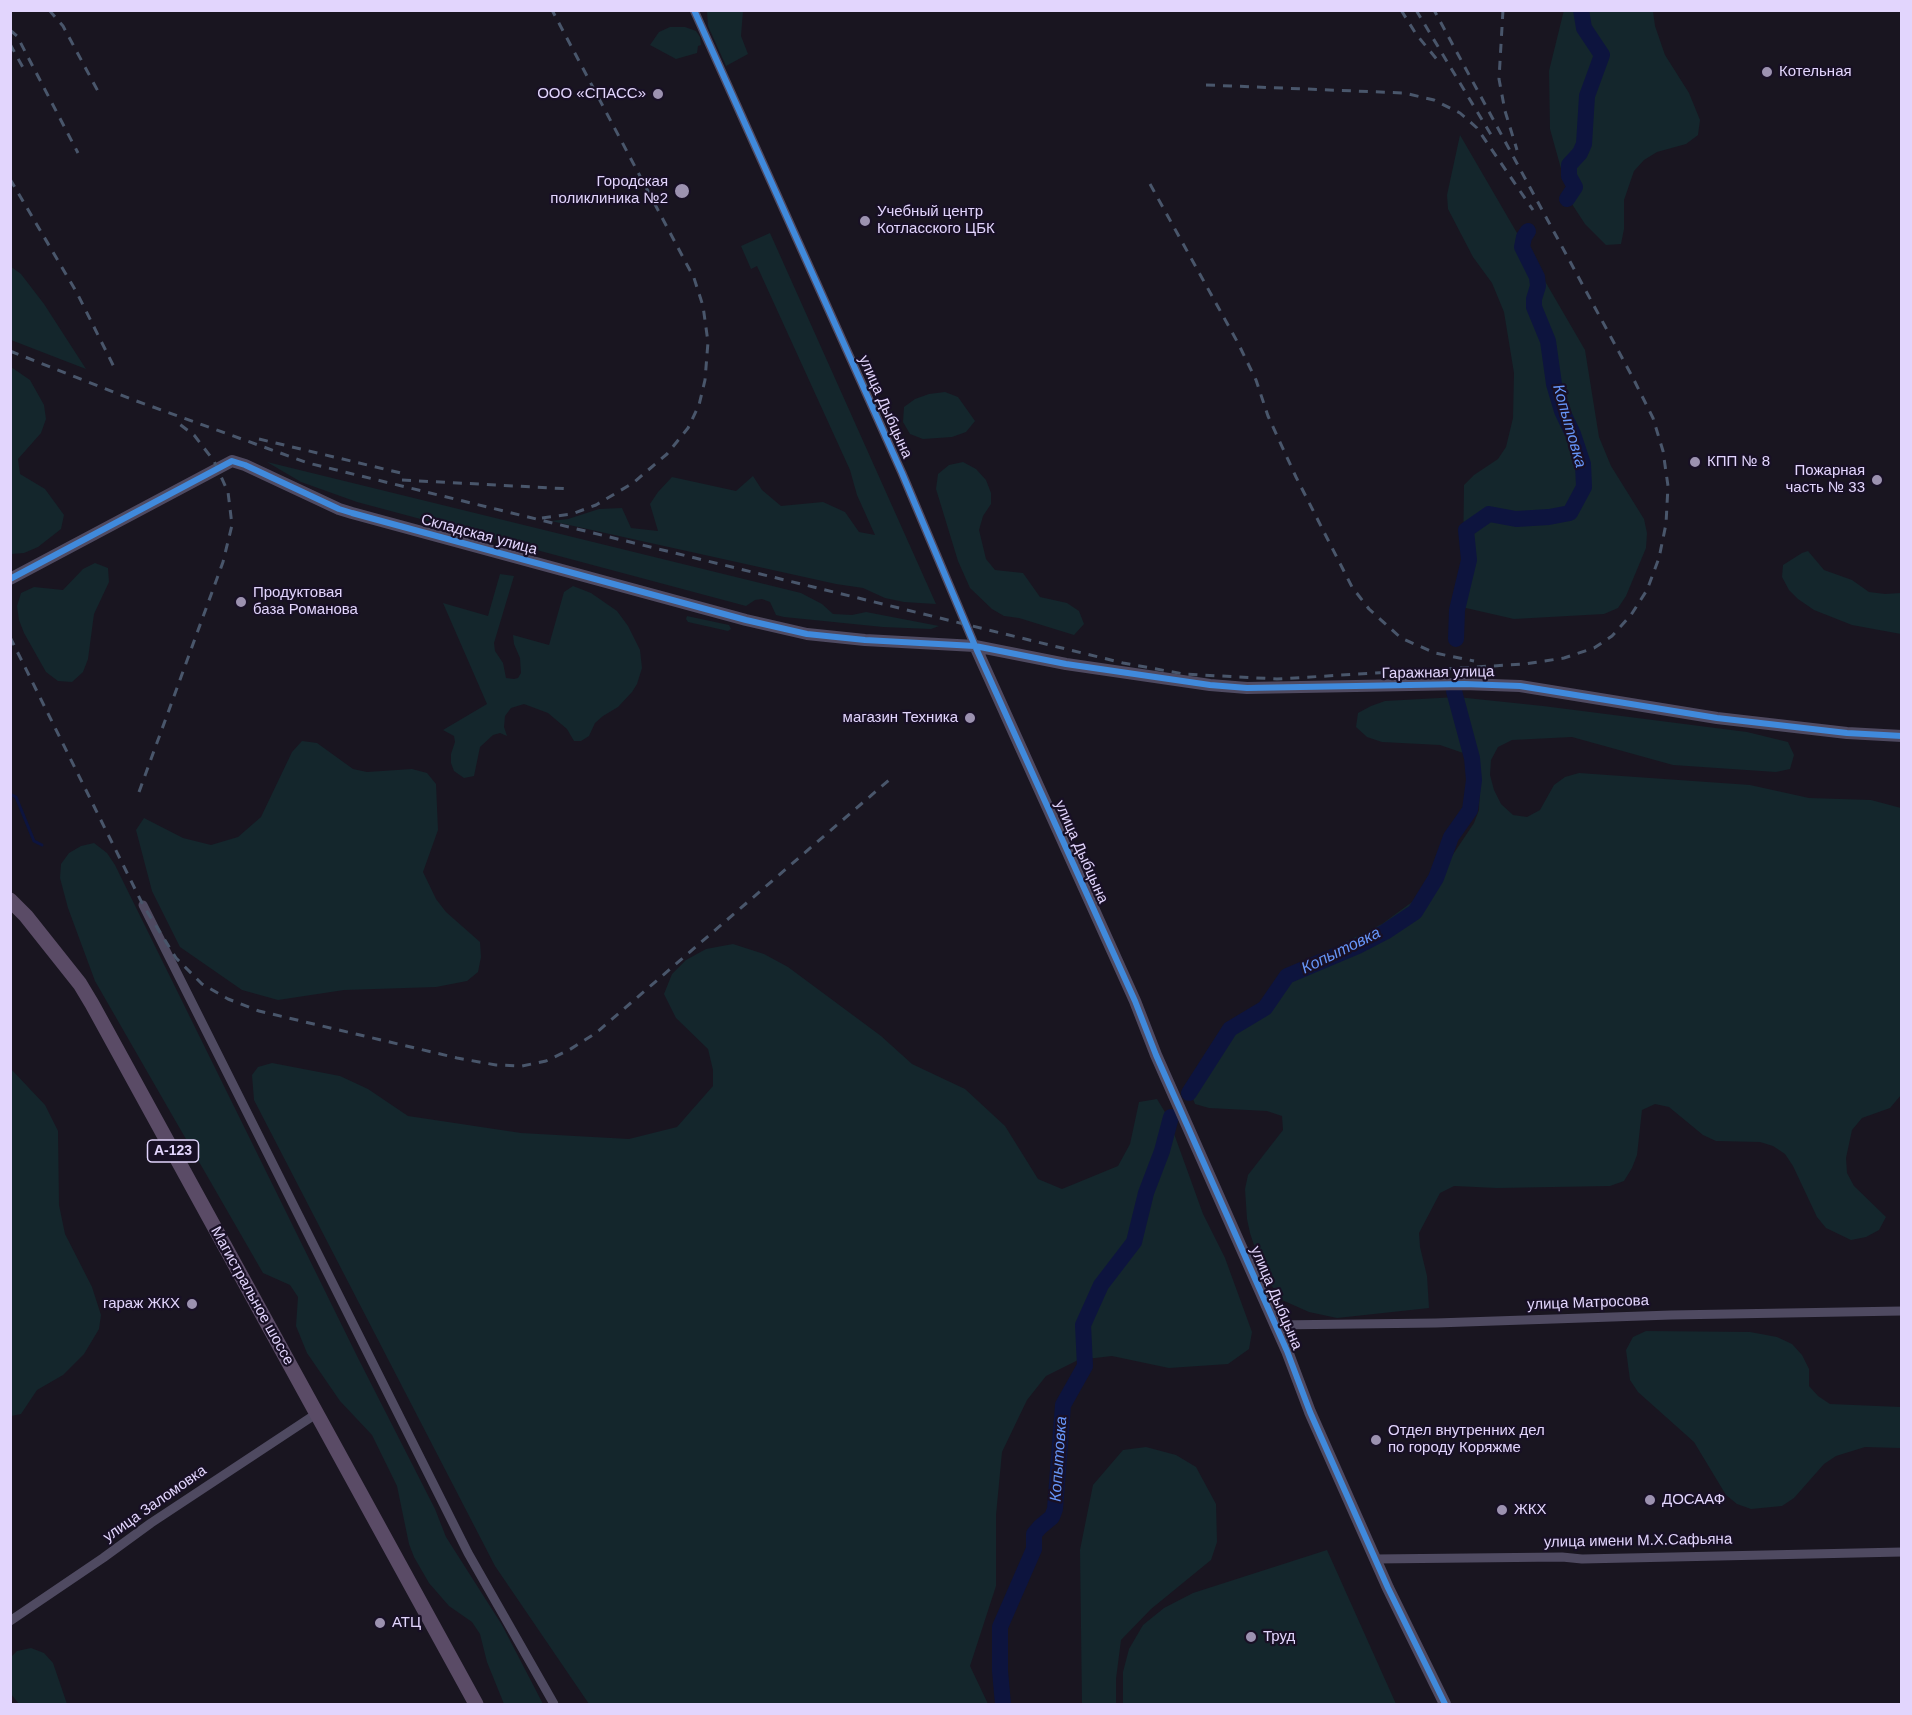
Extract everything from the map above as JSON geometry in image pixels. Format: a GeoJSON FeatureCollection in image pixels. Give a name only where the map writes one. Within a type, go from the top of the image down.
{"type":"FeatureCollection","features":[{"type":"Feature","properties":{"kind":"main road","name":"Магистральное шоссе"},"geometry":{"type":"LineString","coordinates":[[10,900],[26,916],[80,984],[92,1004],[476,1704]]}},
{"type":"Feature","properties":{"kind":"street","name":"улица Дыбцына"},"geometry":{"type":"LineString","coordinates":[[694,10],[902,473],[975,646],[1135,1001],[1155,1055],[1275,1325],[1310,1412],[1375,1559],[1445,1704]]}},
{"type":"Feature","properties":{"kind":"street","name":"Складская улица"},"geometry":{"type":"LineString","coordinates":[[10,579],[231,461],[245,465],[352,513],[746,620],[819,635],[975,646]]}},
{"type":"Feature","properties":{"kind":"street","name":"Гаражная улица"},"geometry":{"type":"LineString","coordinates":[[975,646],[1066,664],[1210,685],[1258,688],[1494,684],[1717,718],[1847,733],[1902,736]]}},
{"type":"Feature","properties":{"kind":"street"},"geometry":{"type":"LineString","coordinates":[[142,904],[468,1553],[554,1704]]}},
{"type":"Feature","properties":{"kind":"street","name":"улица Матросова"},"geometry":{"type":"LineString","coordinates":[[1275,1325],[1902,1311]]}},
{"type":"Feature","properties":{"kind":"street","name":"улица Заломовка"},"geometry":{"type":"LineString","coordinates":[[10,1621],[151,1523],[316,1414]]}},
{"type":"Feature","properties":{"kind":"street","name":"улица имени М.Х.Сафьяна"},"geometry":{"type":"LineString","coordinates":[[1375,1559],[1562,1557],[1582,1559],[1902,1552]]}},
{"type":"Feature","properties":{"kind":"shaded area"},"geometry":{"type":"Polygon","coordinates":[[[1564,10],[1653,11],[1655,26],[1665,55],[1689,93],[1700,120],[1698,135],[1686,144],[1657,152],[1644,160],[1634,171],[1624,200],[1624,229],[1621,244],[1606,245],[1585,224],[1570,201],[1550,129],[1549,71],[1564,10]]]}},
{"type":"Feature","properties":{"kind":"shaded area"},"geometry":{"type":"Polygon","coordinates":[[[707,11],[743,11],[741,36],[748,54],[726,66],[708,26],[707,11]]]}},
{"type":"Feature","properties":{"kind":"shaded area"},"geometry":{"type":"Polygon","coordinates":[[[670,27],[685,27],[696,31],[701,45],[698,46],[697,53],[676,59],[650,45],[659,32],[670,27]]]}},
{"type":"Feature","properties":{"kind":"shaded area"},"geometry":{"type":"Polygon","coordinates":[[[1460,135],[1585,350],[1599,437],[1611,466],[1644,519],[1647,533],[1646,548],[1626,596],[1618,608],[1604,614],[1514,619],[1466,608],[1455,602],[1463,560],[1464,485],[1474,475],[1498,459],[1506,447],[1513,418],[1514,373],[1504,312],[1492,283],[1473,257],[1448,209],[1447,195],[1460,135]]]}},
{"type":"Feature","properties":{"kind":"shaded area"},"geometry":{"type":"Polygon","coordinates":[[[770,233],[936,604],[885,598],[863,588],[551,521],[568,519],[599,509],[622,508],[631,528],[658,531],[650,504],[672,477],[736,491],[753,476],[762,490],[781,506],[823,502],[845,512],[859,532],[875,535],[857,495],[850,470],[757,266],[751,269],[741,246],[770,233]]]}},
{"type":"Feature","properties":{"kind":"shaded area"},"geometry":{"type":"Polygon","coordinates":[[[10,266],[21,274],[44,304],[86,369],[11,340],[10,266]]]}},
{"type":"Feature","properties":{"kind":"shaded area"},"geometry":{"type":"Polygon","coordinates":[[[11,367],[30,380],[44,405],[46,419],[41,433],[18,459],[20,474],[45,489],[64,515],[61,529],[38,547],[24,553],[11,554],[11,367]]]}},
{"type":"Feature","properties":{"kind":"shaded area"},"geometry":{"type":"Polygon","coordinates":[[[945,392],[958,397],[975,421],[966,432],[952,437],[923,439],[910,434],[903,422],[904,407],[915,399],[945,392]]]}},
{"type":"Feature","properties":{"kind":"shaded area"},"geometry":{"type":"Polygon","coordinates":[[[267,462],[801,593],[822,604],[833,614],[852,615],[866,612],[939,626],[931,629],[883,627],[784,617],[776,615],[770,602],[762,599],[755,600],[746,606],[357,502],[301,482],[267,462]]]}},
{"type":"Feature","properties":{"kind":"shaded area"},"geometry":{"type":"Polygon","coordinates":[[[963,462],[976,469],[986,480],[991,493],[991,504],[983,516],[979,530],[986,559],[995,570],[1023,573],[1040,597],[1067,603],[1079,611],[1084,624],[1074,635],[1019,618],[1004,616],[992,609],[970,588],[958,561],[936,489],[938,474],[949,465],[963,462]]]}},
{"type":"Feature","properties":{"kind":"shaded area"},"geometry":{"type":"Polygon","coordinates":[[[1808,551],[1824,570],[1852,580],[1869,592],[1901,593],[1901,634],[1852,625],[1814,610],[1798,599],[1789,590],[1782,577],[1783,565],[1808,551]]]}},
{"type":"Feature","properties":{"kind":"shaded area"},"geometry":{"type":"Polygon","coordinates":[[[95,563],[108,568],[109,582],[94,614],[88,659],[83,672],[72,682],[58,681],[46,672],[24,633],[17,606],[21,593],[34,587],[63,590],[83,569],[95,563]]]}},
{"type":"Feature","properties":{"kind":"shaded area"},"geometry":{"type":"Polygon","coordinates":[[[500,574],[514,576],[494,643],[495,651],[503,663],[506,678],[518,678],[521,673],[520,658],[513,635],[549,645],[564,592],[573,586],[591,593],[617,611],[628,626],[640,650],[642,668],[632,692],[618,707],[595,723],[589,736],[581,741],[574,741],[567,729],[548,713],[524,704],[511,708],[505,716],[504,727],[507,736],[500,733],[493,735],[480,747],[474,776],[464,778],[454,771],[451,763],[454,736],[443,730],[487,704],[443,603],[488,616],[500,574]]]}},
{"type":"Feature","properties":{"kind":"shaded area"},"geometry":{"type":"Polygon","coordinates":[[[687,616],[729,625],[731,629],[728,631],[688,622],[687,616]]]}},
{"type":"Feature","properties":{"kind":"shaded area"},"geometry":{"type":"Polygon","coordinates":[[[1457,697],[1747,732],[1788,742],[1794,755],[1790,769],[1776,772],[1673,765],[1572,737],[1512,740],[1498,747],[1491,760],[1490,775],[1501,804],[1513,815],[1527,817],[1540,810],[1554,785],[1565,777],[1579,773],[1750,785],[1809,798],[1871,800],[1901,808],[1901,1095],[1890,1108],[1862,1118],[1852,1130],[1846,1158],[1847,1173],[1854,1186],[1886,1217],[1879,1230],[1866,1237],[1851,1240],[1826,1228],[1817,1217],[1785,1154],[1773,1146],[1760,1142],[1716,1141],[1703,1135],[1669,1107],[1655,1104],[1642,1110],[1637,1155],[1624,1181],[1610,1186],[1497,1188],[1454,1186],[1440,1193],[1419,1233],[1427,1276],[1429,1308],[1337,1318],[1309,1312],[1282,1300],[1264,1275],[1250,1233],[1245,1189],[1248,1175],[1283,1130],[1282,1116],[1267,1111],[1209,1108],[1195,1104],[1190,1091],[1194,1077],[1264,998],[1311,959],[1382,924],[1438,883],[1450,859],[1474,823],[1479,810],[1480,781],[1476,767],[1466,754],[1440,745],[1382,742],[1367,737],[1356,727],[1358,713],[1385,701],[1457,697]]]}},
{"type":"Feature","properties":{"kind":"shaded area"},"geometry":{"type":"Polygon","coordinates":[[[302,741],[317,743],[353,769],[367,772],[412,769],[427,773],[436,784],[438,830],[423,872],[436,899],[446,912],[480,942],[481,957],[478,972],[467,981],[436,987],[344,990],[278,1000],[242,990],[180,947],[152,891],[136,830],[144,818],[183,838],[211,845],[238,837],[261,817],[292,752],[302,741]]]}},
{"type":"Feature","properties":{"kind":"shaded area"},"geometry":{"type":"Polygon","coordinates":[[[94,843],[107,853],[115,865],[435,1509],[446,1537],[502,1625],[543,1704],[504,1704],[487,1662],[480,1634],[472,1622],[449,1606],[429,1583],[409,1544],[397,1486],[372,1435],[340,1401],[307,1353],[296,1326],[298,1297],[290,1285],[263,1273],[95,981],[68,908],[60,878],[61,864],[69,853],[81,846],[94,843]]]}},
{"type":"Feature","properties":{"kind":"shaded area"},"geometry":{"type":"Polygon","coordinates":[[[733,944],[764,954],[788,967],[881,1036],[912,1064],[965,1089],[1005,1126],[1038,1179],[1062,1189],[1118,1166],[1130,1144],[1139,1102],[1157,1099],[1168,1117],[1203,1214],[1225,1258],[1252,1332],[1249,1349],[1228,1364],[1169,1368],[1112,1356],[1078,1360],[1046,1376],[1027,1400],[1002,1452],[996,1515],[996,1586],[970,1666],[988,1704],[589,1704],[495,1566],[254,1100],[252,1075],[258,1067],[272,1063],[340,1076],[368,1089],[408,1116],[521,1133],[629,1139],[677,1127],[713,1086],[713,1070],[708,1049],[676,1018],[664,994],[672,974],[686,960],[706,949],[733,944]]]}},
{"type":"Feature","properties":{"kind":"shaded area"},"geometry":{"type":"Polygon","coordinates":[[[11,1069],[45,1105],[58,1131],[59,1205],[65,1234],[92,1287],[101,1315],[99,1329],[84,1354],[63,1375],[37,1390],[21,1414],[11,1416],[11,1069]]]}},
{"type":"Feature","properties":{"kind":"shaded area"},"geometry":{"type":"Polygon","coordinates":[[[1646,1331],[1750,1332],[1777,1337],[1792,1344],[1802,1355],[1809,1369],[1809,1386],[1830,1404],[1901,1407],[1901,1448],[1865,1447],[1836,1456],[1824,1464],[1794,1498],[1782,1506],[1751,1509],[1737,1504],[1726,1495],[1694,1442],[1638,1392],[1630,1380],[1626,1350],[1633,1337],[1646,1331]]]}},
{"type":"Feature","properties":{"kind":"shaded area"},"geometry":{"type":"Polygon","coordinates":[[[1146,1447],[1176,1455],[1196,1467],[1216,1504],[1217,1542],[1211,1560],[1151,1609],[1121,1640],[1116,1679],[1116,1704],[1082,1704],[1080,1550],[1093,1485],[1123,1450],[1146,1447]]]}},
{"type":"Feature","properties":{"kind":"shaded area","name":"Труд"},"geometry":{"type":"Polygon","coordinates":[[[1327,1550],[1396,1704],[1123,1704],[1123,1672],[1129,1649],[1143,1625],[1164,1608],[1193,1593],[1327,1550]]]}},
{"type":"Feature","properties":{"kind":"shaded area"},"geometry":{"type":"Polygon","coordinates":[[[31,1648],[44,1653],[53,1663],[67,1704],[19,1704],[11,1694],[11,1657],[17,1651],[31,1648]]]}},
{"type":"Feature","properties":{"kind":"waterway","name":"Копытовка"},"geometry":{"type":"LineString","coordinates":[[1567,199],[1575,187],[1569,176],[1569,165],[1580,153],[1584,144],[1587,96],[1602,55],[1584,28],[1581,10]]}},
{"type":"Feature","properties":{"kind":"waterway","name":"Копытовка"},"geometry":{"type":"LineString","coordinates":[[1456,639],[1457,610],[1469,560],[1466,530],[1489,514],[1516,519],[1570,513],[1584,487],[1583,464],[1562,411],[1554,384],[1548,341],[1534,307],[1538,286],[1537,277],[1522,247],[1528,231]]}},
{"type":"Feature","properties":{"kind":"waterway","name":"Копытовка"},"geometry":{"type":"LineString","coordinates":[[1189,1093],[1230,1029],[1265,1008],[1287,976],[1358,946],[1385,932],[1415,912],[1436,878],[1451,837],[1470,810],[1474,780],[1472,758],[1454,691]]}},
{"type":"Feature","properties":{"kind":"waterway"},"geometry":{"type":"LineString","coordinates":[[10,794],[16,797],[34,841],[42,845]]}},
{"type":"Feature","properties":{"kind":"waterway","name":"Копытовка"},"geometry":{"type":"LineString","coordinates":[[1003,1704],[1000,1627],[1034,1549],[1034,1534],[1052,1517],[1055,1509],[1063,1405],[1085,1366],[1083,1325],[1101,1285],[1134,1242],[1146,1193],[1162,1151],[1171,1117]]}},
{"type":"Feature","properties":{"kind":"railway"},"geometry":{"type":"LineString","coordinates":[[49,10],[63,26],[100,95]]}},
{"type":"Feature","properties":{"kind":"railway"},"geometry":{"type":"LineString","coordinates":[[542,518],[572,514],[596,505],[633,483],[667,454],[688,428],[699,405],[705,380],[708,342],[703,306],[694,278],[552,10]]}},
{"type":"Feature","properties":{"kind":"railway"},"geometry":{"type":"LineString","coordinates":[[1401,10],[1416,34],[1439,62]]}},
{"type":"Feature","properties":{"kind":"railway"},"geometry":{"type":"LineString","coordinates":[[1416,10],[1493,138]]}},
{"type":"Feature","properties":{"kind":"railway"},"geometry":{"type":"LineString","coordinates":[[10,351],[131,399],[308,463],[1123,663],[1184,674],[1277,679],[1525,664],[1564,658],[1594,648],[1612,636],[1631,615],[1647,590],[1659,558],[1666,524],[1668,486],[1663,451],[1653,418],[1633,378],[1434,10]]}},
{"type":"Feature","properties":{"kind":"railway"},"geometry":{"type":"LineString","coordinates":[[1503,10],[1499,79],[1505,111],[1517,150]]}},
{"type":"Feature","properties":{"kind":"railway"},"geometry":{"type":"LineString","coordinates":[[10,30],[17,36],[78,153]]}},
{"type":"Feature","properties":{"kind":"railway"},"geometry":{"type":"LineString","coordinates":[[10,44],[26,73]]}},
{"type":"Feature","properties":{"kind":"railway"},"geometry":{"type":"LineString","coordinates":[[1206,85],[1404,93],[1434,100],[1460,113],[1477,128],[1533,210]]}},
{"type":"Feature","properties":{"kind":"railway"},"geometry":{"type":"LineString","coordinates":[[10,179],[77,293],[114,367]]}},
{"type":"Feature","properties":{"kind":"railway"},"geometry":{"type":"LineString","coordinates":[[1150,184],[1238,343],[1256,380],[1268,416],[1296,477],[1352,587],[1369,609],[1401,638],[1435,653],[1474,661]]}},
{"type":"Feature","properties":{"kind":"railway"},"geometry":{"type":"LineString","coordinates":[[139,792],[223,562],[232,525],[228,492],[214,461],[194,435],[174,420]]}},
{"type":"Feature","properties":{"kind":"railway"},"geometry":{"type":"LineString","coordinates":[[259,439],[405,474]]}},
{"type":"Feature","properties":{"kind":"railway"},"geometry":{"type":"LineString","coordinates":[[402,480],[571,489]]}},
{"type":"Feature","properties":{"kind":"railway"},"geometry":{"type":"LineString","coordinates":[[10,637],[143,905],[176,958],[202,984],[228,999],[259,1011],[457,1058],[496,1065],[522,1066],[546,1061],[596,1033],[889,780]]}},
{"type":"Feature","properties":{"kind":"cycle path"},"geometry":{"type":"LineString","coordinates":[[694,10],[902,473],[975,646],[1135,1001],[1156,1055],[1287,1351],[1310,1412],[1388,1588],[1445,1704]]}},
{"type":"Feature","properties":{"kind":"cycle path"},"geometry":{"type":"LineString","coordinates":[[10,579],[232,461],[352,513],[746,620],[807,634],[865,640],[975,646],[1066,664],[1210,685],[1247,688],[1464,684],[1520,686],[1717,718],[1847,733],[1902,736]]}},
{"type":"Feature","properties":{"kind":"place","name":"Котельная"},"geometry":{"type":"Point","coordinates":[1767,72]}},
{"type":"Feature","properties":{"kind":"place","name":"ООО «СПАСС»"},"geometry":{"type":"Point","coordinates":[658,94]}},
{"type":"Feature","properties":{"kind":"place","name":"Городская поликлиника №2"},"geometry":{"type":"Point","coordinates":[682,191]}},
{"type":"Feature","properties":{"kind":"place","name":"Учебный центр Котласского ЦБК"},"geometry":{"type":"Point","coordinates":[865,221]}},
{"type":"Feature","properties":{"kind":"place","name":"КПП № 8"},"geometry":{"type":"Point","coordinates":[1695,462]}},
{"type":"Feature","properties":{"kind":"place","name":"Пожарная часть № 33"},"geometry":{"type":"Point","coordinates":[1877,480]}},
{"type":"Feature","properties":{"kind":"place","name":"Продуктовая база Романова"},"geometry":{"type":"Point","coordinates":[241,602]}},
{"type":"Feature","properties":{"kind":"place","name":"магазин Техника"},"geometry":{"type":"Point","coordinates":[970,718]}},
{"type":"Feature","properties":{"kind":"place","name":"гараж ЖКХ"},"geometry":{"type":"Point","coordinates":[192,1304]}},
{"type":"Feature","properties":{"kind":"place","name":"Отдел внутренних дел по городу Коряжме"},"geometry":{"type":"Point","coordinates":[1376,1440]}},
{"type":"Feature","properties":{"kind":"place","name":"ДОСААФ"},"geometry":{"type":"Point","coordinates":[1650,1500]}},
{"type":"Feature","properties":{"kind":"place","name":"ЖКХ"},"geometry":{"type":"Point","coordinates":[1502,1510]}},
{"type":"Feature","properties":{"kind":"place","name":"АТЦ"},"geometry":{"type":"Point","coordinates":[380,1623]}},
{"type":"Feature","properties":{"kind":"place","name":"Труд"},"geometry":{"type":"Point","coordinates":[1251,1637]}}]}
